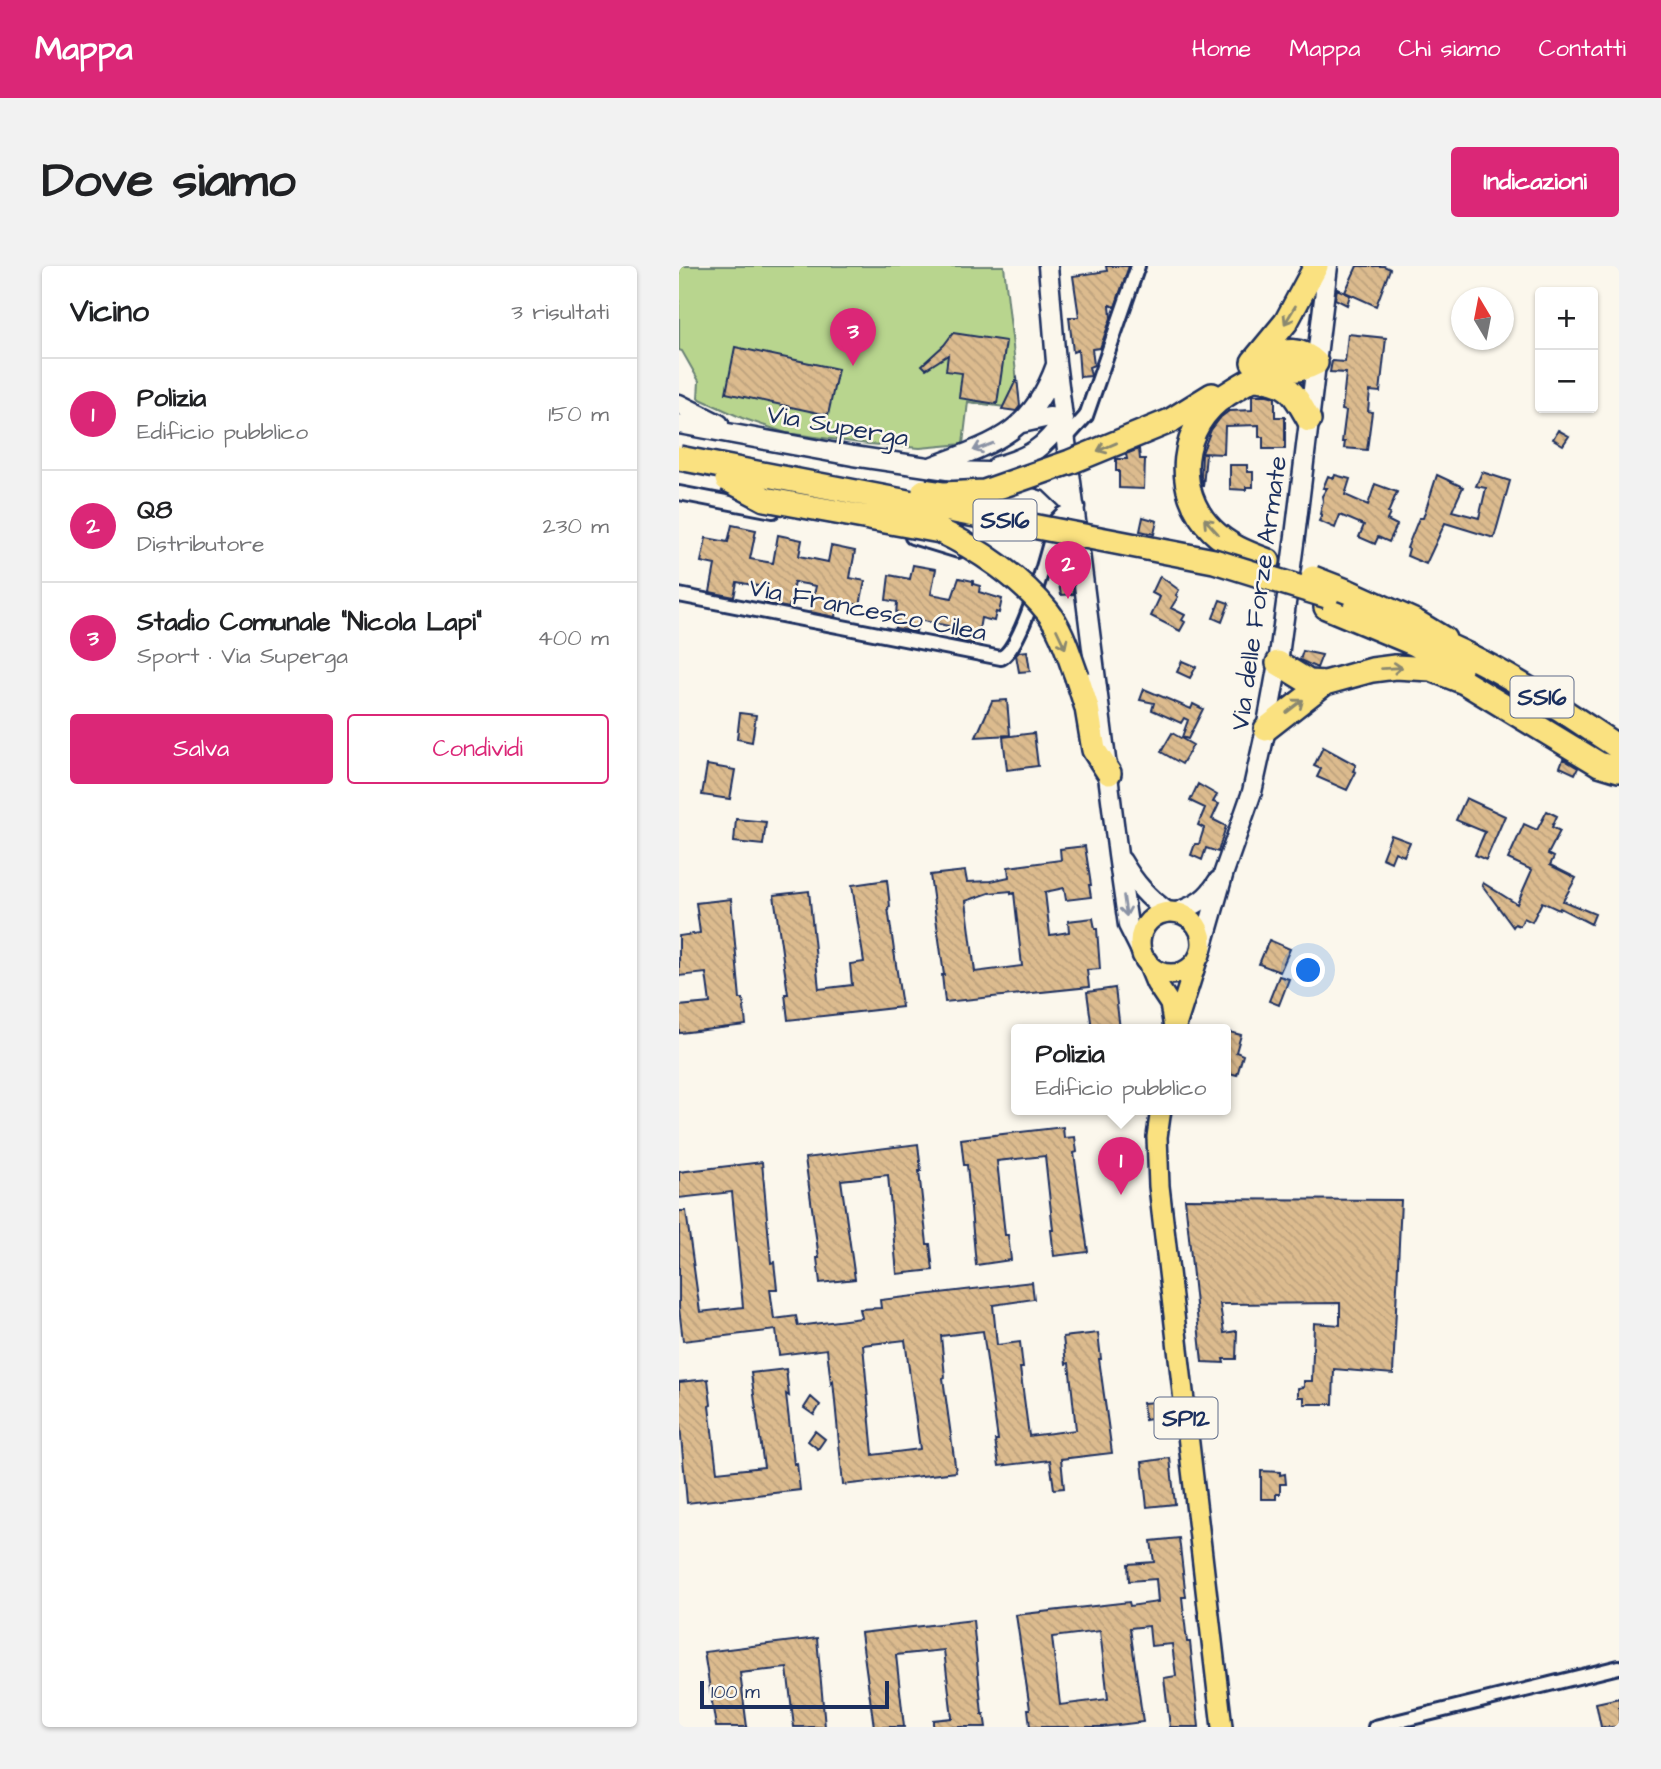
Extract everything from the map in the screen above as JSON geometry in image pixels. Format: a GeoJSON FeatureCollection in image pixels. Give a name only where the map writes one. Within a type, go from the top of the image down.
{"type":"FeatureCollection","features":[{"type":"Feature","properties":{"kind":"highway","name":"SS16"},"geometry":{"type":"LineString","coordinates":[[1316,266],[1286,322],[1255,369],[1204,413],[1192,435],[1185,463],[1187,487],[1194,505],[1211,529],[1235,548],[1268,561],[1522,702],[1619,769]]}},
{"type":"Feature","properties":{"kind":"highway","name":"SS16"},"geometry":{"type":"LineString","coordinates":[[679,451],[819,471],[944,494],[984,492],[1070,462],[1170,421],[1288,351],[1306,353],[1316,363]]}},
{"type":"Feature","properties":{"kind":"highway"},"geometry":{"type":"LineString","coordinates":[[1255,369],[1292,390],[1309,421]]}},
{"type":"Feature","properties":{"kind":"highway","name":"SS16"},"geometry":{"type":"LineString","coordinates":[[679,458],[1214,561],[1334,598],[1462,650],[1550,701],[1619,748]]}},
{"type":"Feature","properties":{"kind":"highway","name":"SS16"},"geometry":{"type":"LineString","coordinates":[[679,470],[1149,562],[1273,589],[1334,598]]}},
{"type":"Feature","properties":{"kind":"highway","name":"SS16"},"geometry":{"type":"LineString","coordinates":[[727,479],[765,499],[940,531],[965,543],[1025,587],[1049,614],[1077,677],[1087,708],[1094,750],[1109,773]]}},
{"type":"Feature","properties":{"kind":"highway"},"geometry":{"type":"LineString","coordinates":[[1277,663],[1310,682],[1325,683]]}},
{"type":"Feature","properties":{"kind":"highway","name":"SS16"},"geometry":{"type":"LineString","coordinates":[[1266,729],[1325,683],[1372,670],[1395,667],[1431,670],[1464,682],[1599,764],[1619,769]]}},
{"type":"Feature","properties":{"kind":"main road"},"geometry":{"type":"LineString","coordinates":[[1173,1024],[1170,1004],[1144,957],[1141,934],[1145,926],[1159,914],[1172,912],[1194,922],[1202,939],[1200,953],[1176,1024]]}},
{"type":"Feature","properties":{"kind":"main road"},"geometry":{"type":"LineString","coordinates":[[1144,957],[1154,968],[1173,973],[1183,971],[1200,953]]}},
{"type":"Feature","properties":{"kind":"main road","name":"SP12"},"geometry":{"type":"LineString","coordinates":[[1160,1115],[1157,1137],[1159,1186],[1222,1727]]}},
{"type":"Feature","properties":{"kind":"street"},"geometry":{"type":"LineString","coordinates":[[1048,266],[1056,362],[1118,855],[1128,925],[1144,957]]}},
{"type":"Feature","properties":{"kind":"street"},"geometry":{"type":"LineString","coordinates":[[1065,428],[1086,416],[1138,266]]}},
{"type":"Feature","properties":{"kind":"street","name":"Via delle Forze Armate"},"geometry":{"type":"LineString","coordinates":[[1200,953],[1252,792],[1266,729],[1309,421],[1320,317],[1318,312],[1322,266]]}},
{"type":"Feature","properties":{"kind":"street","name":"Via delle Forze Armate"},"geometry":{"type":"LineString","coordinates":[[1320,317],[1324,312],[1328,266]]}},
{"type":"Feature","properties":{"kind":"street","name":"Via Superga"},"geometry":{"type":"LineString","coordinates":[[929,467],[995,443],[1022,423],[1049,385],[1056,362]]}},
{"type":"Feature","properties":{"kind":"street","name":"Via Superga"},"geometry":{"type":"LineString","coordinates":[[679,404],[738,433]]}},
{"type":"Feature","properties":{"kind":"street","name":"Via Superga"},"geometry":{"type":"LineString","coordinates":[[980,470],[1019,460],[1049,442],[1065,428],[1049,417],[1022,423]]}},
{"type":"Feature","properties":{"kind":"street","name":"Via Superga"},"geometry":{"type":"LineString","coordinates":[[679,424],[738,433],[827,452],[954,471],[1020,473],[1049,482],[1075,507]]}},
{"type":"Feature","properties":{"kind":"street"},"geometry":{"type":"LineString","coordinates":[[679,493],[921,538],[969,558],[1030,606]]}},
{"type":"Feature","properties":{"kind":"street","name":"Via Francesco Cilea"},"geometry":{"type":"LineString","coordinates":[[679,596],[1001,659],[1010,651],[1030,606],[1056,520],[1075,507]]}},
{"type":"Feature","properties":{"kind":"street"},"geometry":{"type":"LineString","coordinates":[[1118,855],[1142,890],[1172,912]]}},
{"type":"Feature","properties":{"kind":"street","name":"Via delle Forze Armate"},"geometry":{"type":"LineString","coordinates":[[1172,912],[1191,907],[1209,896],[1224,872]]}},
{"type":"Feature","properties":{"kind":"street"},"geometry":{"type":"LineString","coordinates":[[1375,1727],[1619,1667]]}},
{"type":"Feature","properties":{"kind":"green space"},"geometry":{"type":"Polygon","coordinates":[[[679,266],[1004,266],[1020,409],[968,402],[963,444],[920,448],[786,433],[742,418],[698,398],[699,381],[679,350],[679,266]]]}},
{"type":"Feature","properties":{"kind":"building"},"geometry":{"type":"Polygon","coordinates":[[[1106,266],[1129,266],[1115,307],[1110,305],[1111,318],[1100,348],[1092,349],[1094,365],[1089,367],[1091,376],[1080,377],[1078,350],[1073,352],[1069,317],[1079,317],[1073,276],[1107,271],[1106,266]]]}},
{"type":"Feature","properties":{"kind":"building"},"geometry":{"type":"Polygon","coordinates":[[[1357,266],[1384,266],[1390,269],[1376,306],[1345,292],[1357,266]]]}},
{"type":"Feature","properties":{"kind":"building"},"geometry":{"type":"Polygon","coordinates":[[[1337,289],[1350,295],[1347,305],[1335,299],[1337,289]]]}},
{"type":"Feature","properties":{"kind":"building"},"geometry":{"type":"Polygon","coordinates":[[[953,333],[1006,341],[997,404],[959,398],[962,373],[946,371],[948,355],[926,369],[922,365],[953,333]]]}},
{"type":"Feature","properties":{"kind":"building"},"geometry":{"type":"Polygon","coordinates":[[[1348,334],[1386,338],[1380,392],[1370,391],[1368,411],[1372,412],[1367,450],[1344,448],[1345,442],[1342,442],[1346,411],[1342,410],[1346,373],[1330,372],[1332,361],[1345,362],[1348,334]]]}},
{"type":"Feature","properties":{"kind":"building"},"geometry":{"type":"Polygon","coordinates":[[[735,347],[838,369],[828,415],[726,393],[735,347]]]}},
{"type":"Feature","properties":{"kind":"building"},"geometry":{"type":"Polygon","coordinates":[[[1017,378],[1020,406],[1016,411],[1002,409],[1017,378]]]}},
{"type":"Feature","properties":{"kind":"building"},"geometry":{"type":"Polygon","coordinates":[[[1252,395],[1275,397],[1275,417],[1285,417],[1285,449],[1263,449],[1259,425],[1225,426],[1224,454],[1202,453],[1211,430],[1221,417],[1229,411],[1252,410],[1252,395]]]}},
{"type":"Feature","properties":{"kind":"building"},"geometry":{"type":"Polygon","coordinates":[[[1558,430],[1569,436],[1563,445],[1553,439],[1558,430]]]}},
{"type":"Feature","properties":{"kind":"building"},"geometry":{"type":"Polygon","coordinates":[[[1139,449],[1140,459],[1145,459],[1144,489],[1119,488],[1116,459],[1127,459],[1126,454],[1139,449]]]}},
{"type":"Feature","properties":{"kind":"building"},"geometry":{"type":"Polygon","coordinates":[[[1202,454],[1206,454],[1203,487],[1201,476],[1202,454]]]}},
{"type":"Feature","properties":{"kind":"building"},"geometry":{"type":"Polygon","coordinates":[[[1230,465],[1247,465],[1247,472],[1253,472],[1253,487],[1246,487],[1246,490],[1230,489],[1230,465]]]}},
{"type":"Feature","properties":{"kind":"building"},"geometry":{"type":"Polygon","coordinates":[[[1482,472],[1510,481],[1494,538],[1445,523],[1426,564],[1407,556],[1407,548],[1419,518],[1423,518],[1437,475],[1463,487],[1452,511],[1479,518],[1486,488],[1476,486],[1482,472]]]}},
{"type":"Feature","properties":{"kind":"building"},"geometry":{"type":"Polygon","coordinates":[[[1335,475],[1350,479],[1345,495],[1368,505],[1375,484],[1397,492],[1388,513],[1390,514],[1387,520],[1397,525],[1389,542],[1378,537],[1375,544],[1359,537],[1364,525],[1340,515],[1335,528],[1319,521],[1322,515],[1322,496],[1327,488],[1323,488],[1328,476],[1334,478],[1335,475]]]}},
{"type":"Feature","properties":{"kind":"building"},"geometry":{"type":"Polygon","coordinates":[[[1143,517],[1157,521],[1154,534],[1140,531],[1143,517]]]}},
{"type":"Feature","properties":{"kind":"building"},"geometry":{"type":"Polygon","coordinates":[[[732,525],[756,530],[750,559],[773,563],[778,535],[802,540],[799,556],[828,562],[831,546],[855,551],[850,578],[865,581],[860,605],[838,601],[835,617],[810,612],[816,586],[794,582],[789,608],[764,603],[768,588],[737,582],[734,597],[710,592],[715,565],[701,562],[706,538],[728,542],[732,525]]]}},
{"type":"Feature","properties":{"kind":"building"},"geometry":{"type":"Polygon","coordinates":[[[913,565],[936,569],[931,594],[952,598],[959,578],[973,581],[973,584],[980,586],[979,592],[1002,599],[994,621],[981,618],[978,636],[975,635],[973,644],[952,638],[954,627],[918,620],[916,632],[895,628],[897,602],[886,600],[889,575],[910,579],[913,565]]]}},
{"type":"Feature","properties":{"kind":"building"},"geometry":{"type":"Polygon","coordinates":[[[1160,576],[1179,590],[1171,608],[1185,615],[1180,631],[1151,616],[1160,597],[1152,593],[1160,576]]]}},
{"type":"Feature","properties":{"kind":"building"},"geometry":{"type":"Polygon","coordinates":[[[1072,582],[1074,594],[1061,595],[1059,584],[1072,582]]]}},
{"type":"Feature","properties":{"kind":"building"},"geometry":{"type":"Polygon","coordinates":[[[1220,600],[1229,603],[1222,622],[1213,618],[1220,600]]]}},
{"type":"Feature","properties":{"kind":"building"},"geometry":{"type":"Polygon","coordinates":[[[1027,651],[1030,671],[1019,672],[1016,655],[1027,651]]]}},
{"type":"Feature","properties":{"kind":"building"},"geometry":{"type":"Polygon","coordinates":[[[1303,651],[1322,655],[1317,668],[1300,660],[1303,651]]]}},
{"type":"Feature","properties":{"kind":"building"},"geometry":{"type":"Polygon","coordinates":[[[1182,661],[1196,667],[1190,678],[1177,672],[1182,661]]]}},
{"type":"Feature","properties":{"kind":"building"},"geometry":{"type":"Polygon","coordinates":[[[1144,689],[1191,709],[1193,704],[1203,709],[1188,739],[1182,737],[1188,720],[1184,718],[1181,723],[1152,710],[1154,703],[1140,700],[1144,689]]]}},
{"type":"Feature","properties":{"kind":"building"},"geometry":{"type":"Polygon","coordinates":[[[1007,700],[1010,735],[976,737],[992,701],[1007,700]]]}},
{"type":"Feature","properties":{"kind":"building"},"geometry":{"type":"Polygon","coordinates":[[[740,713],[756,715],[752,742],[737,739],[740,713]]]}},
{"type":"Feature","properties":{"kind":"building"},"geometry":{"type":"Polygon","coordinates":[[[1034,733],[1038,766],[1007,770],[1003,737],[1034,733]]]}},
{"type":"Feature","properties":{"kind":"building"},"geometry":{"type":"Polygon","coordinates":[[[1172,733],[1193,745],[1182,764],[1161,752],[1172,733]]]}},
{"type":"Feature","properties":{"kind":"building"},"geometry":{"type":"Polygon","coordinates":[[[1323,747],[1356,765],[1353,771],[1356,772],[1347,790],[1317,777],[1321,769],[1314,766],[1323,747]]]}},
{"type":"Feature","properties":{"kind":"building"},"geometry":{"type":"Polygon","coordinates":[[[1563,759],[1578,768],[1575,774],[1560,767],[1563,759]]]}},
{"type":"Feature","properties":{"kind":"building"},"geometry":{"type":"Polygon","coordinates":[[[707,765],[735,770],[730,799],[702,795],[707,765]]]}},
{"type":"Feature","properties":{"kind":"building"},"geometry":{"type":"Polygon","coordinates":[[[1198,784],[1217,795],[1213,802],[1219,804],[1212,819],[1226,826],[1218,852],[1206,848],[1202,860],[1191,855],[1195,844],[1199,844],[1204,828],[1198,825],[1205,808],[1190,801],[1198,784]]]}},
{"type":"Feature","properties":{"kind":"building"},"geometry":{"type":"Polygon","coordinates":[[[1466,798],[1505,816],[1486,860],[1475,855],[1485,832],[1456,820],[1466,798]]]}},
{"type":"Feature","properties":{"kind":"building"},"geometry":{"type":"Polygon","coordinates":[[[1547,811],[1557,816],[1552,827],[1560,831],[1548,854],[1554,857],[1550,865],[1576,878],[1563,901],[1595,914],[1591,924],[1542,902],[1532,922],[1524,918],[1520,926],[1515,924],[1513,927],[1482,885],[1483,883],[1517,904],[1532,870],[1508,859],[1524,824],[1537,830],[1547,811]]]}},
{"type":"Feature","properties":{"kind":"building"},"geometry":{"type":"Polygon","coordinates":[[[736,819],[766,822],[763,845],[734,842],[736,819]]]}},
{"type":"Feature","properties":{"kind":"building"},"geometry":{"type":"Polygon","coordinates":[[[1391,835],[1410,842],[1404,856],[1395,852],[1391,862],[1382,858],[1391,835]]]}},
{"type":"Feature","properties":{"kind":"building"},"geometry":{"type":"Polygon","coordinates":[[[1085,846],[1091,897],[1066,900],[1064,888],[1045,892],[1050,935],[1069,932],[1068,921],[1093,918],[1097,929],[1100,969],[1087,970],[1089,987],[945,1002],[944,975],[930,875],[965,871],[967,882],[991,881],[1009,877],[1008,867],[1061,860],[1060,849],[1085,846]],[[1011,891],[989,893],[966,901],[975,972],[1022,966],[1014,893],[1011,894],[1011,891]]]}},
{"type":"Feature","properties":{"kind":"building"},"geometry":{"type":"Polygon","coordinates":[[[887,880],[888,908],[902,1007],[788,1020],[785,994],[788,994],[774,895],[809,891],[819,989],[852,985],[850,964],[864,962],[852,885],[887,880]]]}},
{"type":"Feature","properties":{"kind":"building"},"geometry":{"type":"Polygon","coordinates":[[[731,899],[740,999],[743,999],[746,1025],[679,1033],[679,1006],[710,1003],[706,973],[679,976],[679,936],[700,933],[696,903],[731,899]]]}},
{"type":"Feature","properties":{"kind":"building"},"geometry":{"type":"Polygon","coordinates":[[[1269,940],[1290,949],[1280,972],[1259,964],[1269,940]]]}},
{"type":"Feature","properties":{"kind":"building"},"geometry":{"type":"Polygon","coordinates":[[[1279,976],[1289,979],[1279,1005],[1269,1001],[1279,976]]]}},
{"type":"Feature","properties":{"kind":"building"},"geometry":{"type":"Polygon","coordinates":[[[1115,988],[1119,1024],[1091,1024],[1087,992],[1115,988]]]}},
{"type":"Feature","properties":{"kind":"building"},"geometry":{"type":"Polygon","coordinates":[[[1231,1032],[1241,1035],[1236,1052],[1243,1055],[1237,1075],[1231,1074],[1231,1032]]]}},
{"type":"Feature","properties":{"kind":"building"},"geometry":{"type":"Polygon","coordinates":[[[1063,1127],[1064,1138],[1075,1137],[1077,1152],[1074,1153],[1088,1252],[1054,1256],[1045,1156],[997,1161],[1005,1235],[1008,1235],[1011,1260],[976,1265],[967,1165],[964,1165],[961,1139],[1063,1127]]]}},
{"type":"Feature","properties":{"kind":"building"},"geometry":{"type":"Polygon","coordinates":[[[918,1144],[927,1244],[930,1244],[933,1270],[897,1274],[888,1175],[841,1180],[855,1279],[820,1283],[805,1158],[918,1144]]]}},
{"type":"Feature","properties":{"kind":"building"},"geometry":{"type":"Polygon","coordinates":[[[762,1162],[771,1263],[774,1262],[777,1289],[770,1289],[774,1319],[796,1316],[798,1326],[862,1318],[860,1309],[881,1308],[880,1300],[1032,1282],[1034,1299],[993,1305],[997,1345],[1020,1342],[1023,1368],[1020,1368],[1029,1436],[1076,1430],[1069,1363],[1066,1364],[1063,1337],[1098,1333],[1112,1453],[1061,1459],[1064,1488],[1054,1489],[1050,1460],[999,1466],[983,1331],[941,1336],[943,1378],[956,1472],[843,1485],[833,1381],[831,1384],[827,1349],[779,1355],[776,1330],[683,1341],[679,1308],[679,1211],[686,1211],[700,1312],[743,1307],[732,1192],[679,1198],[679,1172],[762,1162]],[[905,1340],[863,1345],[873,1455],[920,1449],[905,1340]]]}},
{"type":"Feature","properties":{"kind":"building"},"geometry":{"type":"Polygon","coordinates":[[[1185,1199],[1401,1200],[1393,1374],[1334,1369],[1333,1404],[1304,1404],[1304,1397],[1298,1397],[1298,1388],[1304,1387],[1304,1381],[1312,1381],[1314,1323],[1340,1325],[1340,1303],[1220,1304],[1224,1333],[1237,1331],[1236,1359],[1223,1359],[1224,1363],[1202,1362],[1185,1199]]]}},
{"type":"Feature","properties":{"kind":"building"},"geometry":{"type":"Polygon","coordinates":[[[786,1369],[794,1464],[797,1463],[800,1490],[687,1503],[679,1414],[679,1382],[708,1379],[717,1472],[764,1467],[751,1373],[786,1369]]]}},
{"type":"Feature","properties":{"kind":"building"},"geometry":{"type":"Polygon","coordinates":[[[811,1397],[820,1405],[814,1415],[804,1408],[811,1397]]]}},
{"type":"Feature","properties":{"kind":"building"},"geometry":{"type":"Polygon","coordinates":[[[1156,1402],[1158,1418],[1145,1420],[1143,1403],[1156,1402]]]}},
{"type":"Feature","properties":{"kind":"building"},"geometry":{"type":"Polygon","coordinates":[[[815,1431],[825,1439],[818,1449],[808,1441],[815,1431]]]}},
{"type":"Feature","properties":{"kind":"building"},"geometry":{"type":"Polygon","coordinates":[[[1170,1458],[1175,1504],[1147,1507],[1142,1462],[1170,1458]]]}},
{"type":"Feature","properties":{"kind":"building"},"geometry":{"type":"Polygon","coordinates":[[[1261,1471],[1285,1474],[1286,1484],[1280,1484],[1280,1494],[1276,1494],[1276,1499],[1261,1499],[1261,1471]]]}},
{"type":"Feature","properties":{"kind":"building"},"geometry":{"type":"Polygon","coordinates":[[[1179,1538],[1186,1597],[1182,1597],[1199,1727],[1170,1727],[1164,1678],[1176,1676],[1172,1644],[1151,1646],[1149,1626],[1130,1628],[1143,1722],[1102,1727],[1030,1727],[1030,1709],[1016,1615],[1129,1602],[1130,1606],[1158,1602],[1156,1579],[1129,1581],[1128,1564],[1154,1562],[1151,1541],[1179,1538]],[[1100,1631],[1052,1637],[1060,1705],[1108,1699],[1100,1631]]]}},
{"type":"Feature","properties":{"kind":"building"},"geometry":{"type":"Polygon","coordinates":[[[973,1620],[982,1714],[986,1727],[933,1727],[933,1720],[952,1718],[944,1650],[896,1655],[904,1727],[874,1727],[861,1633],[973,1620]]]}},
{"type":"Feature","properties":{"kind":"building"},"geometry":{"type":"Polygon","coordinates":[[[817,1638],[825,1727],[794,1727],[787,1668],[740,1673],[747,1727],[716,1727],[704,1652],[817,1638]]]}},
{"type":"Feature","properties":{"kind":"building"},"geometry":{"type":"Polygon","coordinates":[[[1619,1698],[1619,1727],[1601,1727],[1596,1703],[1619,1698]]]}},
{"type":"Feature","properties":{"kind":"place","name":"Stadio Comunale \"Nicola Lapi\""},"geometry":{"type":"Point","coordinates":[853,366]}},
{"type":"Feature","properties":{"kind":"place","name":"Q8"},"geometry":{"type":"Point","coordinates":[1068,599]}},
{"type":"Feature","properties":{"kind":"place","name":"Polizia"},"geometry":{"type":"Point","coordinates":[1121,1195]}}]}
